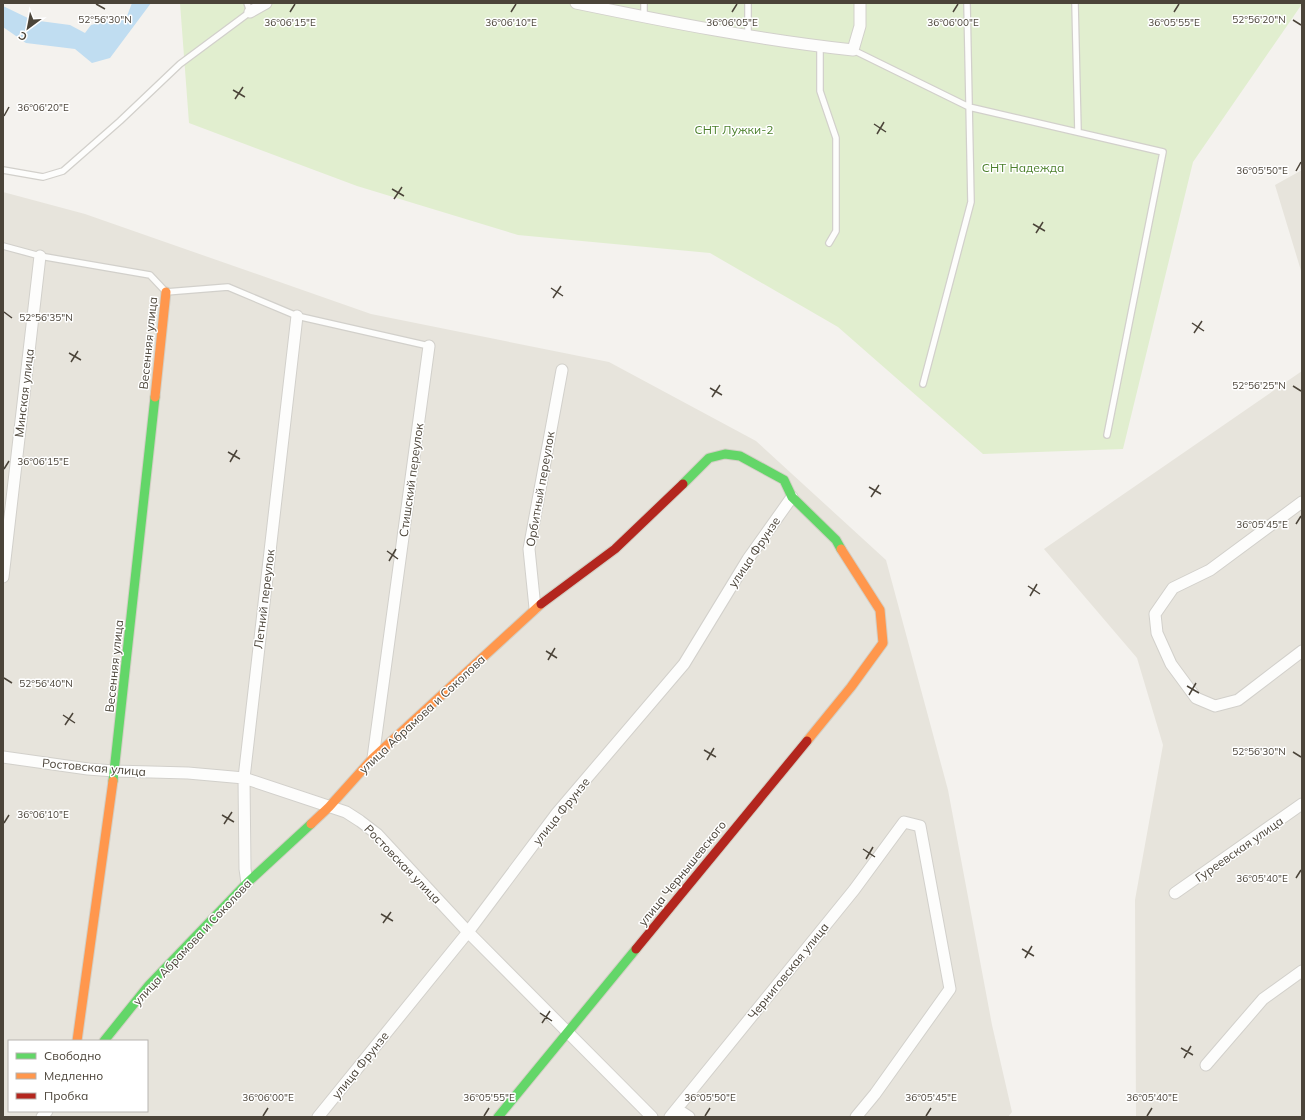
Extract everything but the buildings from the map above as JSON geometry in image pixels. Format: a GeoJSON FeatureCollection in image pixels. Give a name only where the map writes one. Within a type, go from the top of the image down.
{"type":"FeatureCollection","features":[{"type":"Feature","properties":{"kind":"street"},"geometry":{"type":"LineString","coordinates":[[249,8],[266,3]]}},
{"type":"Feature","properties":{"kind":"street"},"geometry":{"type":"LineString","coordinates":[[576,3],[644,17],[748,35],[853,50],[860,26],[860,3]]}},
{"type":"Feature","properties":{"kind":"street","name":"Минская улица"},"geometry":{"type":"LineString","coordinates":[[3,577],[40,256]]}},
{"type":"Feature","properties":{"kind":"street","name":"Весенняя улица"},"geometry":{"type":"LineString","coordinates":[[77,1040],[114,771],[166,292]]}},
{"type":"Feature","properties":{"kind":"street","name":"Летний переулок"},"geometry":{"type":"LineString","coordinates":[[247,883],[245,869],[244,778],[297,316]]}},
{"type":"Feature","properties":{"kind":"street","name":"Стишский переулок"},"geometry":{"type":"LineString","coordinates":[[373,758],[430,346]]}},
{"type":"Feature","properties":{"kind":"street","name":"Орбитный переулок"},"geometry":{"type":"LineString","coordinates":[[536,608],[529,549],[562,370]]}},
{"type":"Feature","properties":{"kind":"street","name":"улица Абрамова и Соколова"},"geometry":{"type":"LineString","coordinates":[[105,1040],[149,985],[247,883],[329,807],[373,758],[536,608],[615,549],[709,458],[725,454],[740,456],[784,480],[792,497]]}},
{"type":"Feature","properties":{"kind":"street","name":"улица Чернышевского"},"geometry":{"type":"LineString","coordinates":[[498,1117],[846,694],[884,643],[880,610],[836,540],[792,497]]}},
{"type":"Feature","properties":{"kind":"street","name":"улица Фрунзе"},"geometry":{"type":"LineString","coordinates":[[318,1117],[468,932],[557,813],[684,664],[748,559],[792,497]]}},
{"type":"Feature","properties":{"kind":"street"},"geometry":{"type":"LineString","coordinates":[[1302,502],[1210,570],[1173,588],[1156,614],[1157,633],[1172,664],[1196,698],[1215,706],[1238,700],[1302,651]]}},
{"type":"Feature","properties":{"kind":"street","name":"Ростовская улица"},"geometry":{"type":"LineString","coordinates":[[3,757],[88,769],[114,771],[188,772],[244,778],[346,812],[377,834],[468,932],[652,1117]]}},
{"type":"Feature","properties":{"kind":"street","name":"Гуреевская улица"},"geometry":{"type":"LineString","coordinates":[[1175,893],[1302,804]]}},
{"type":"Feature","properties":{"kind":"street","name":"Черниговская улица"},"geometry":{"type":"LineString","coordinates":[[673,1113],[854,890],[904,822],[920,826],[950,988],[876,1094],[856,1117]]}},
{"type":"Feature","properties":{"kind":"street"},"geometry":{"type":"LineString","coordinates":[[1206,1065],[1263,999],[1302,971]]}},
{"type":"Feature","properties":{"kind":"street"},"geometry":{"type":"LineString","coordinates":[[673,1113],[689,1117]]}},
{"type":"Feature","properties":{"kind":"lane"},"geometry":{"type":"LineString","coordinates":[[644,3],[644,17]]}},
{"type":"Feature","properties":{"kind":"lane"},"geometry":{"type":"LineString","coordinates":[[748,3],[748,35]]}},
{"type":"Feature","properties":{"kind":"lane"},"geometry":{"type":"LineString","coordinates":[[923,384],[971,202],[967,3]]}},
{"type":"Feature","properties":{"kind":"lane"},"geometry":{"type":"LineString","coordinates":[[1075,3],[1078,132]]}},
{"type":"Feature","properties":{"kind":"lane"},"geometry":{"type":"LineString","coordinates":[[3,170],[43,177],[64,171],[120,121],[180,64],[249,8]]}},
{"type":"Feature","properties":{"kind":"lane"},"geometry":{"type":"LineString","coordinates":[[820,46],[820,91],[836,138],[836,231],[829,243]]}},
{"type":"Feature","properties":{"kind":"lane"},"geometry":{"type":"LineString","coordinates":[[853,50],[969,107],[1164,152],[1107,435]]}},
{"type":"Feature","properties":{"kind":"lane"},"geometry":{"type":"LineString","coordinates":[[3,246],[40,256],[150,275],[166,292],[228,287],[297,316],[430,346]]}},
{"type":"Feature","properties":{"kind":"shaded area"},"geometry":{"type":"Polygon","coordinates":[[[1302,170],[1302,274],[1275,185],[1302,170]]]}},
{"type":"Feature","properties":{"kind":"shaded area"},"geometry":{"type":"Polygon","coordinates":[[[3,192],[85,214],[371,314],[609,362],[756,441],[886,560],[948,790],[992,1025],[1012,1112],[1008,1117],[3,1117],[3,192]]]}},
{"type":"Feature","properties":{"kind":"shaded area"},"geometry":{"type":"Polygon","coordinates":[[[1302,371],[1302,1117],[1136,1117],[1135,900],[1163,745],[1137,658],[1044,549],[1302,371]]]}},
{"type":"Feature","properties":{"kind":"green space"},"geometry":{"type":"Polygon","coordinates":[[[180,3],[1302,4],[1193,162],[1123,449],[983,454],[838,327],[710,253],[518,235],[357,186],[189,123],[180,3]]]}},
{"type":"Feature","properties":{"kind":"water"},"geometry":{"type":"Polygon","coordinates":[[[132,3],[151,3],[110,58],[92,63],[75,49],[26,43],[3,27],[3,6],[32,20],[70,25],[85,33],[91,25],[127,16],[132,3]]]}},
{"type":"Feature","properties":{"kind":"traffic: fast"},"geometry":{"type":"LineString","coordinates":[[113,781],[155,397]]}},
{"type":"Feature","properties":{"kind":"traffic: fast"},"geometry":{"type":"LineString","coordinates":[[683,484],[709,458],[725,454],[740,456],[784,480],[792,497],[836,540],[841,549]]}},
{"type":"Feature","properties":{"kind":"traffic: fast"},"geometry":{"type":"LineString","coordinates":[[105,1040],[149,985],[247,883],[311,824]]}},
{"type":"Feature","properties":{"kind":"traffic: fast"},"geometry":{"type":"LineString","coordinates":[[498,1117],[636,949]]}},
{"type":"Feature","properties":{"kind":"traffic: slow"},"geometry":{"type":"LineString","coordinates":[[155,397],[166,292]]}},
{"type":"Feature","properties":{"kind":"traffic: slow"},"geometry":{"type":"LineString","coordinates":[[807,741],[851,687],[883,643],[880,610],[841,549]]}},
{"type":"Feature","properties":{"kind":"traffic: slow"},"geometry":{"type":"LineString","coordinates":[[311,824],[329,807],[373,758],[541,604]]}},
{"type":"Feature","properties":{"kind":"traffic: slow"},"geometry":{"type":"LineString","coordinates":[[77,1040],[113,781]]}},
{"type":"Feature","properties":{"kind":"traffic: jam"},"geometry":{"type":"LineString","coordinates":[[541,604],[615,549],[683,484]]}},
{"type":"Feature","properties":{"kind":"traffic: jam"},"geometry":{"type":"LineString","coordinates":[[636,949],[807,741]]}},
{"type":"Feature","properties":{"kind":"park label","name":"СНТ Лужки-2"},"geometry":{"type":"Point","coordinates":[734,129]}},
{"type":"Feature","properties":{"kind":"park label","name":"СНТ Надежда"},"geometry":{"type":"Point","coordinates":[1023,167]}}]}
